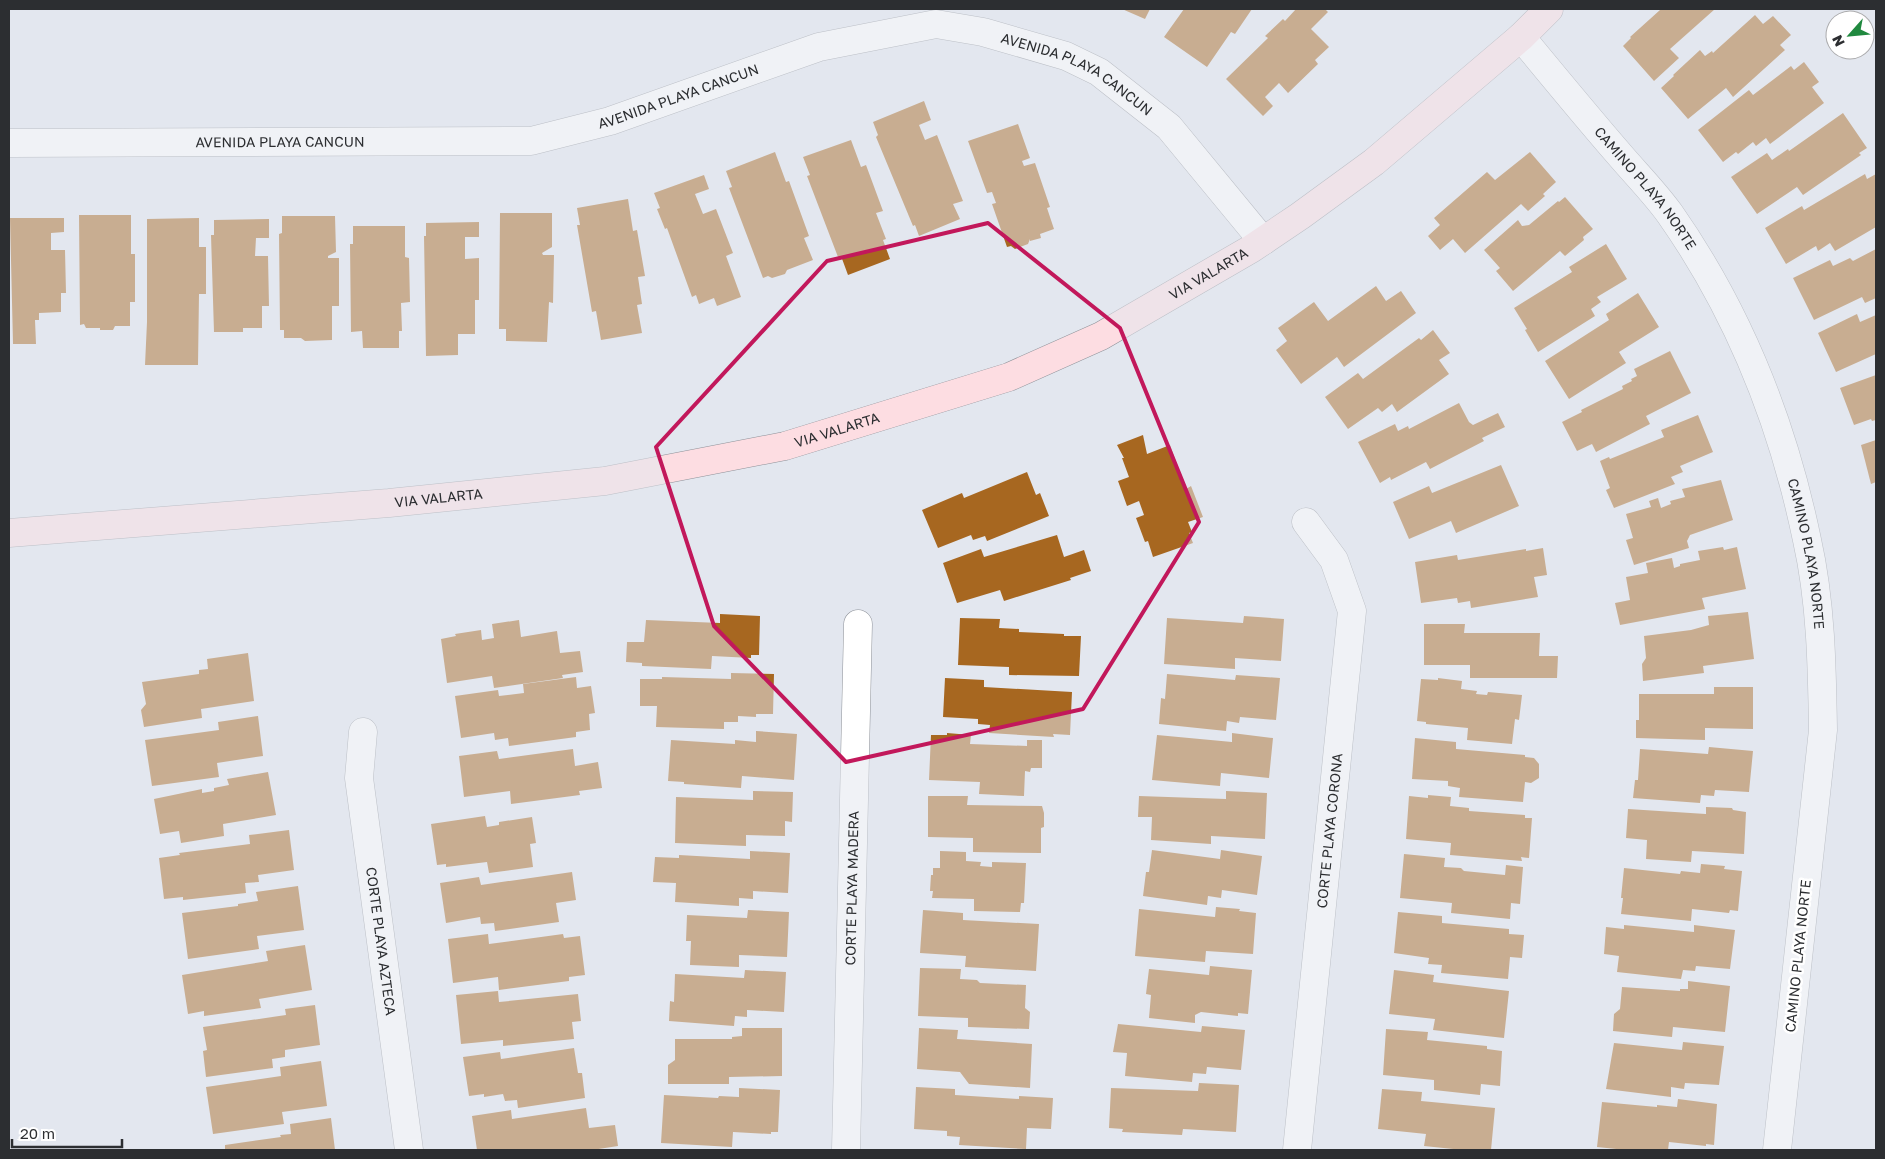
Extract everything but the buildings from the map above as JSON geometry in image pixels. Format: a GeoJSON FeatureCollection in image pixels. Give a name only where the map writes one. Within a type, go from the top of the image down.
{"type":"FeatureCollection","features":[{"type":"Feature","properties":{"kind":"main road","name":"VIA VALARTA"},"geometry":{"type":"LineString","coordinates":[[9,534],[390,503],[605,481],[785,446],[1009,377],[1101,336],[1300,216],[1374,162],[1522,37],[1549,9]]}},
{"type":"Feature","properties":{"kind":"street","name":"AVENIDA PLAYA CANCUN"},"geometry":{"type":"LineString","coordinates":[[9,143],[531,141],[610,121],[819,47],[936,24],[983,32],[1066,56],[1099,72],[1169,127],[1263,240]]}},
{"type":"Feature","properties":{"kind":"street","name":"CAMINO PLAYA NORTE"},"geometry":{"type":"LineString","coordinates":[[1522,37],[1669,213],[1701,263],[1738,332],[1776,424],[1793,480],[1808,541],[1817,604],[1822,667],[1823,730],[1777,1150]]}},
{"type":"Feature","properties":{"kind":"street","name":"CORTE PLAYA CORONA"},"geometry":{"type":"LineString","coordinates":[[1297,1150],[1352,611],[1334,560],[1306,522]]}},
{"type":"Feature","properties":{"kind":"street","name":"CORTE PLAYA MADERA"},"geometry":{"type":"LineString","coordinates":[[846,1150],[858,624]]}},
{"type":"Feature","properties":{"kind":"street","name":"CORTE PLAYA AZTECA"},"geometry":{"type":"LineString","coordinates":[[363,732],[359,778],[409,1150]]}},
{"type":"Feature","properties":{"kind":"highlighted area"},"geometry":{"type":"Polygon","coordinates":[[[988,223],[1120,328],[1199,522],[1083,709],[846,762],[714,626],[656,447],[827,261],[988,223]]]}}]}
